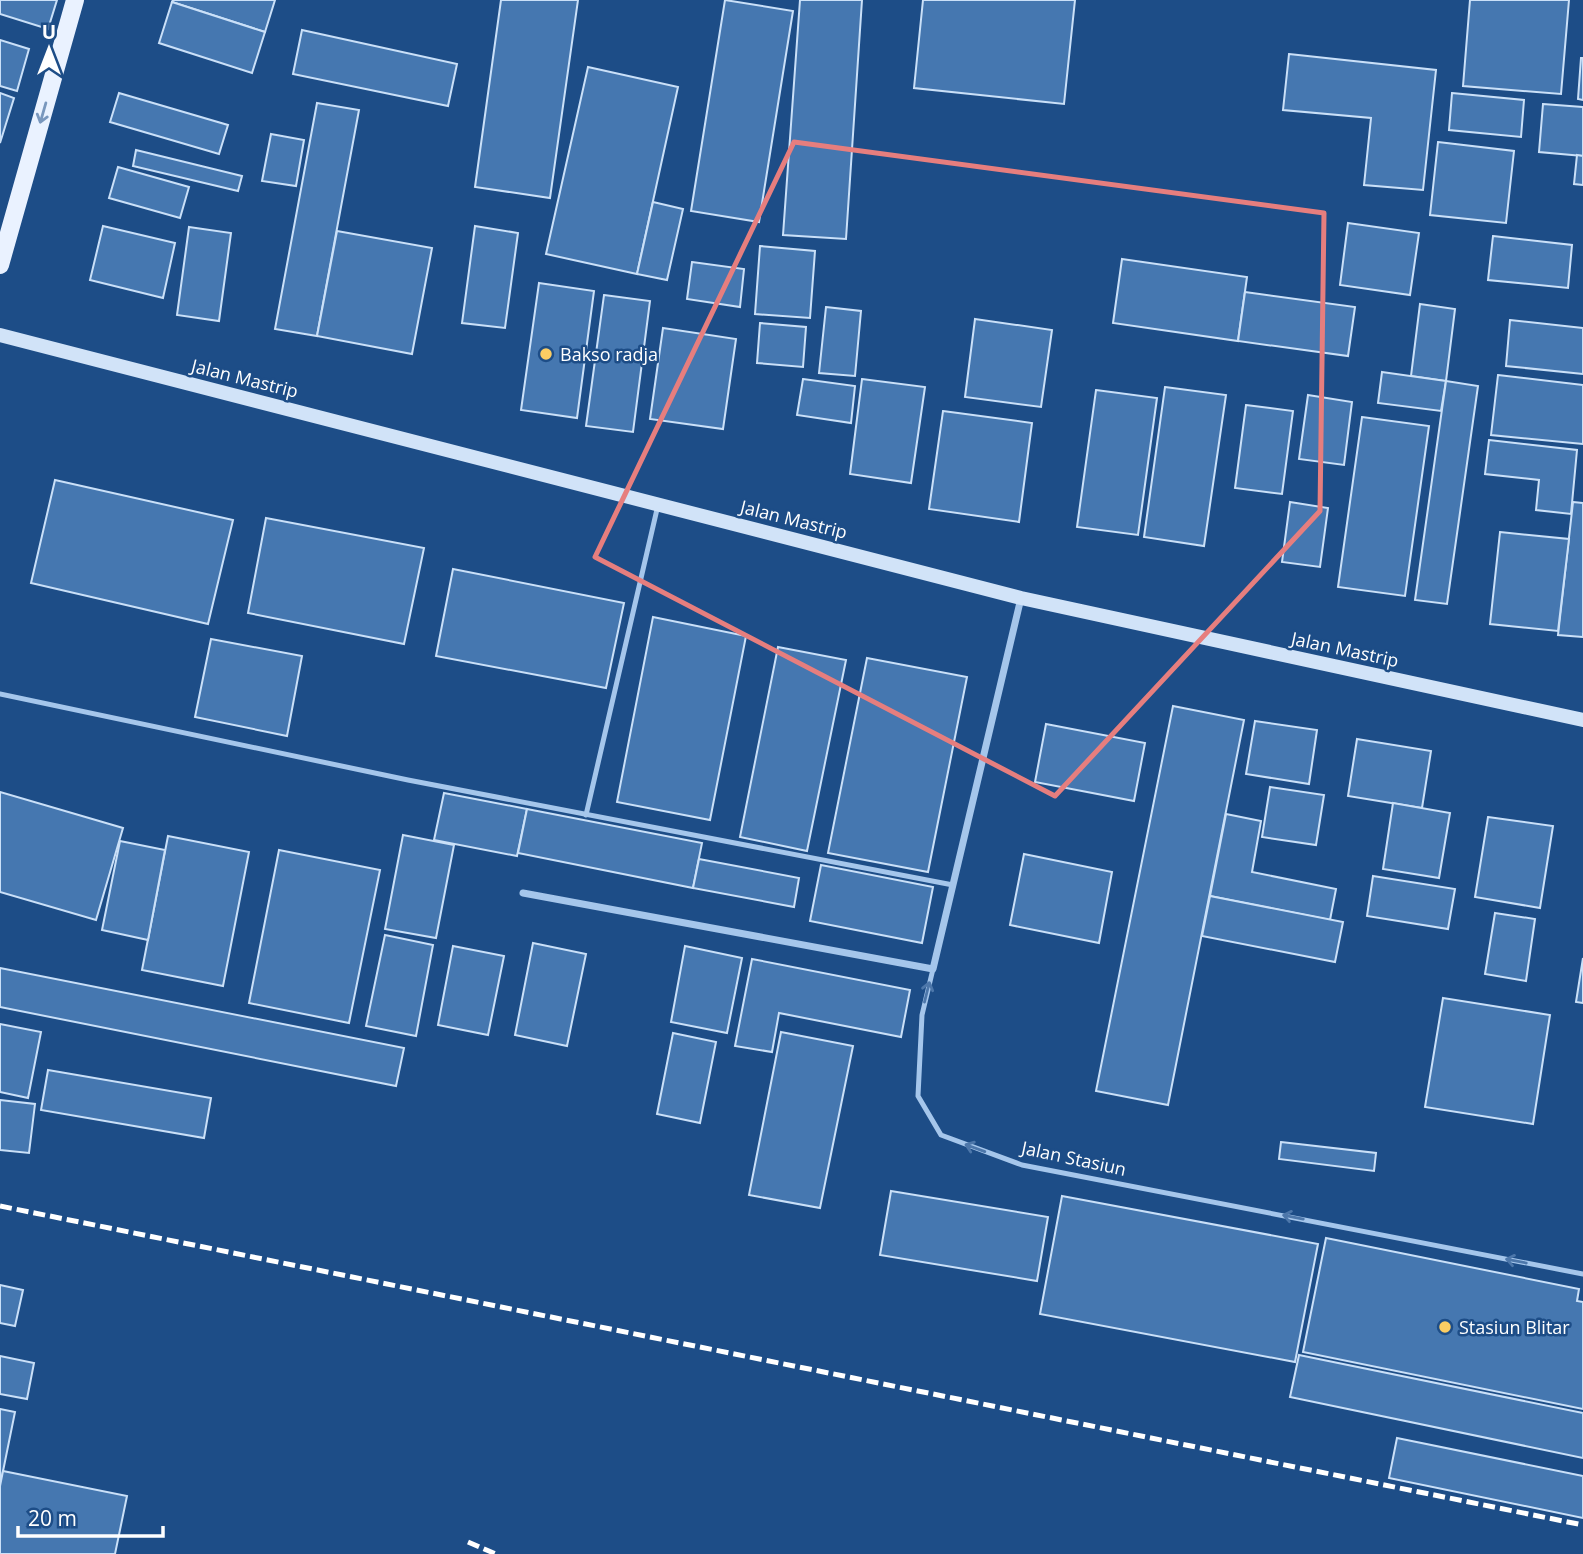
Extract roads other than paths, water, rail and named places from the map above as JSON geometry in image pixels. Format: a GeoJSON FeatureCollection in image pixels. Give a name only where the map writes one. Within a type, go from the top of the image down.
{"type":"FeatureCollection","features":[{"type":"Feature","properties":{"kind":"main road"},"geometry":{"type":"LineString","coordinates":[[0,265],[75,0]]}},
{"type":"Feature","properties":{"kind":"main road","name":"Jalan Mastrip"},"geometry":{"type":"LineString","coordinates":[[0,335],[1021,598],[1583,720]]}},
{"type":"Feature","properties":{"kind":"street","name":"Jalan Stasiun"},"geometry":{"type":"LineString","coordinates":[[933,969],[1021,598]]}},
{"type":"Feature","properties":{"kind":"street"},"geometry":{"type":"LineString","coordinates":[[523,894],[933,969]]}},
{"type":"Feature","properties":{"kind":"lane"},"geometry":{"type":"LineString","coordinates":[[586,815],[658,504]]}},
{"type":"Feature","properties":{"kind":"lane"},"geometry":{"type":"LineString","coordinates":[[0,694],[586,815],[953,886]]}},
{"type":"Feature","properties":{"kind":"lane","name":"Jalan Stasiun"},"geometry":{"type":"LineString","coordinates":[[933,969],[922,1015],[918,1096],[942,1135],[1022,1165],[1583,1273]]}},
{"type":"Feature","properties":{"kind":"railway"},"geometry":{"type":"LineString","coordinates":[[0,1206],[1583,1525]]}},
{"type":"Feature","properties":{"kind":"railway"},"geometry":{"type":"LineString","coordinates":[[468,1542],[496,1554]]}},
{"type":"Feature","properties":{"kind":"place","name":"Bakso radja"},"geometry":{"type":"Point","coordinates":[546,354]}},
{"type":"Feature","properties":{"kind":"place","name":"Stasiun Blitar"},"geometry":{"type":"Point","coordinates":[1445,1327]}}]}
